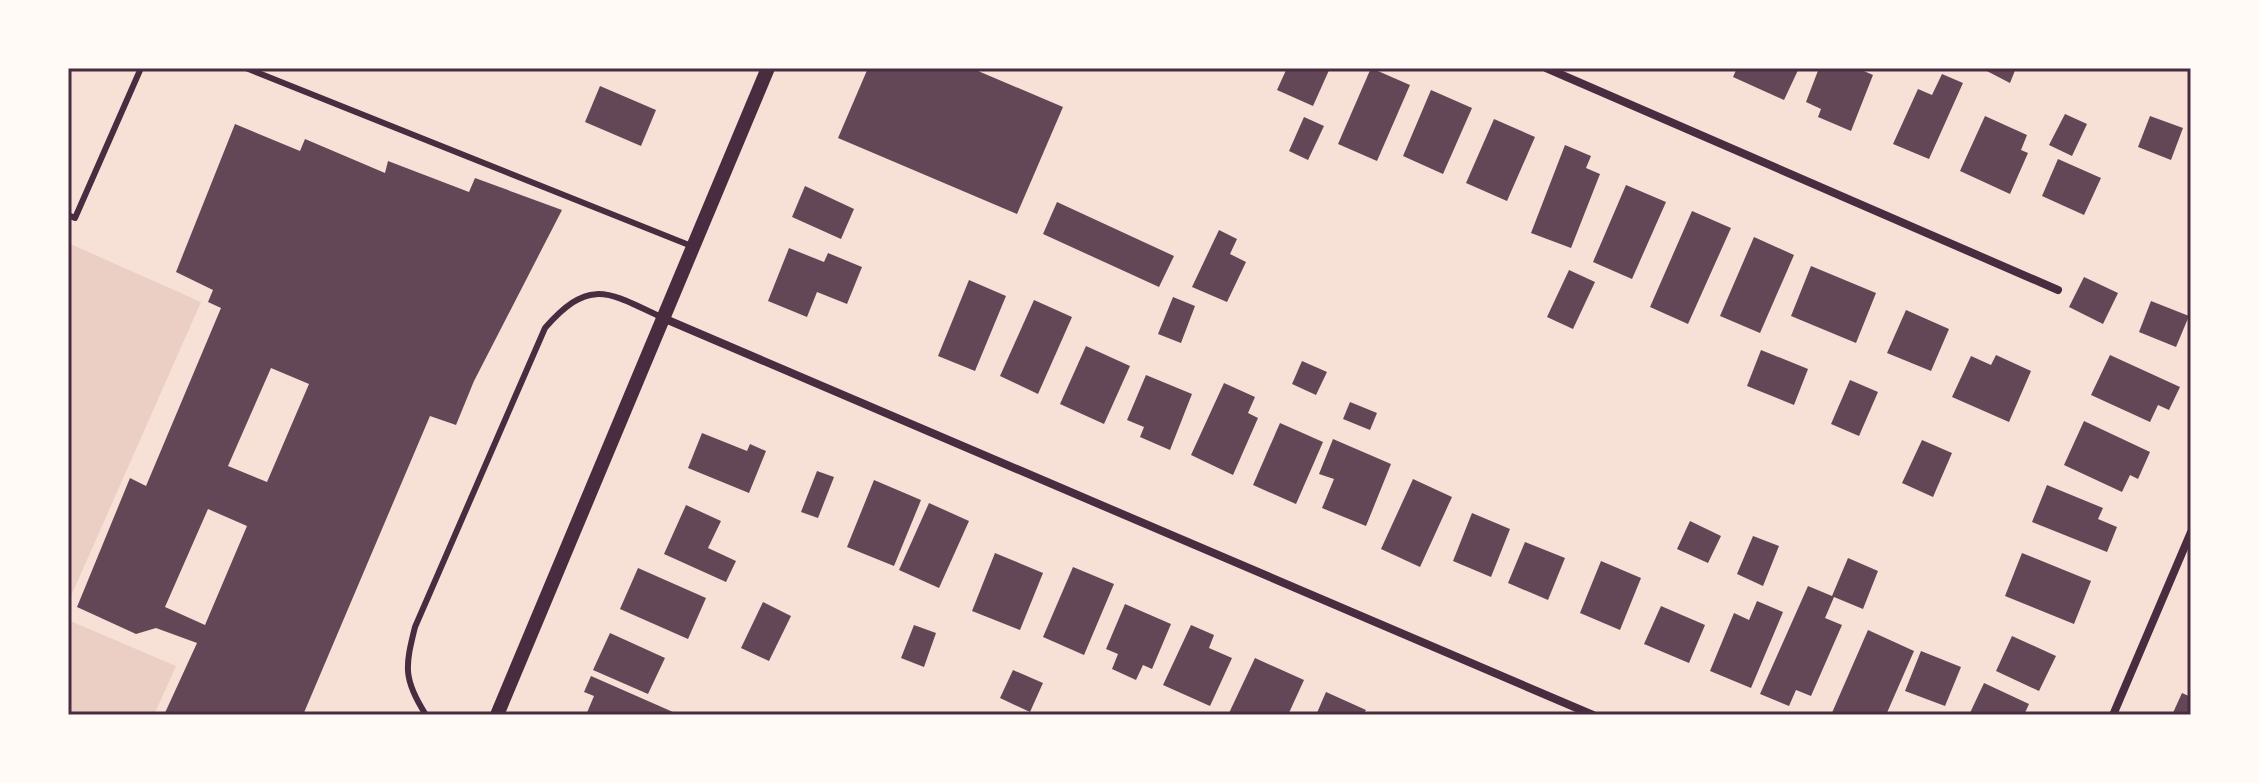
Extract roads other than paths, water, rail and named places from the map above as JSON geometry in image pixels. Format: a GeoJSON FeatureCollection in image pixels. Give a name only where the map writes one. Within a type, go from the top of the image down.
{"type":"FeatureCollection","features":[{"type":"Feature","properties":{"kind":"street"},"geometry":{"type":"LineString","coordinates":[[497,715],[768,68]]}},
{"type":"Feature","properties":{"kind":"street"},"geometry":{"type":"LineString","coordinates":[[1546,68],[2058,290]]}},
{"type":"Feature","properties":{"kind":"street"},"geometry":{"type":"LineString","coordinates":[[663,318],[1593,715]]}},
{"type":"Feature","properties":{"kind":"street"},"geometry":{"type":"LineString","coordinates":[[2113,715],[2191,532]]}},
{"type":"Feature","properties":{"kind":"lane"},"geometry":{"type":"LineString","coordinates":[[68,215],[75,218],[141,68]]}},
{"type":"Feature","properties":{"kind":"lane"},"geometry":{"type":"LineString","coordinates":[[246,68],[694,247]]}},
{"type":"Feature","properties":{"kind":"lane"},"geometry":{"type":"LineString","coordinates":[[426,715],[414,697],[405,669],[415,627],[545,328],[568,302],[596,293],[619,298],[663,318]]}}]}
